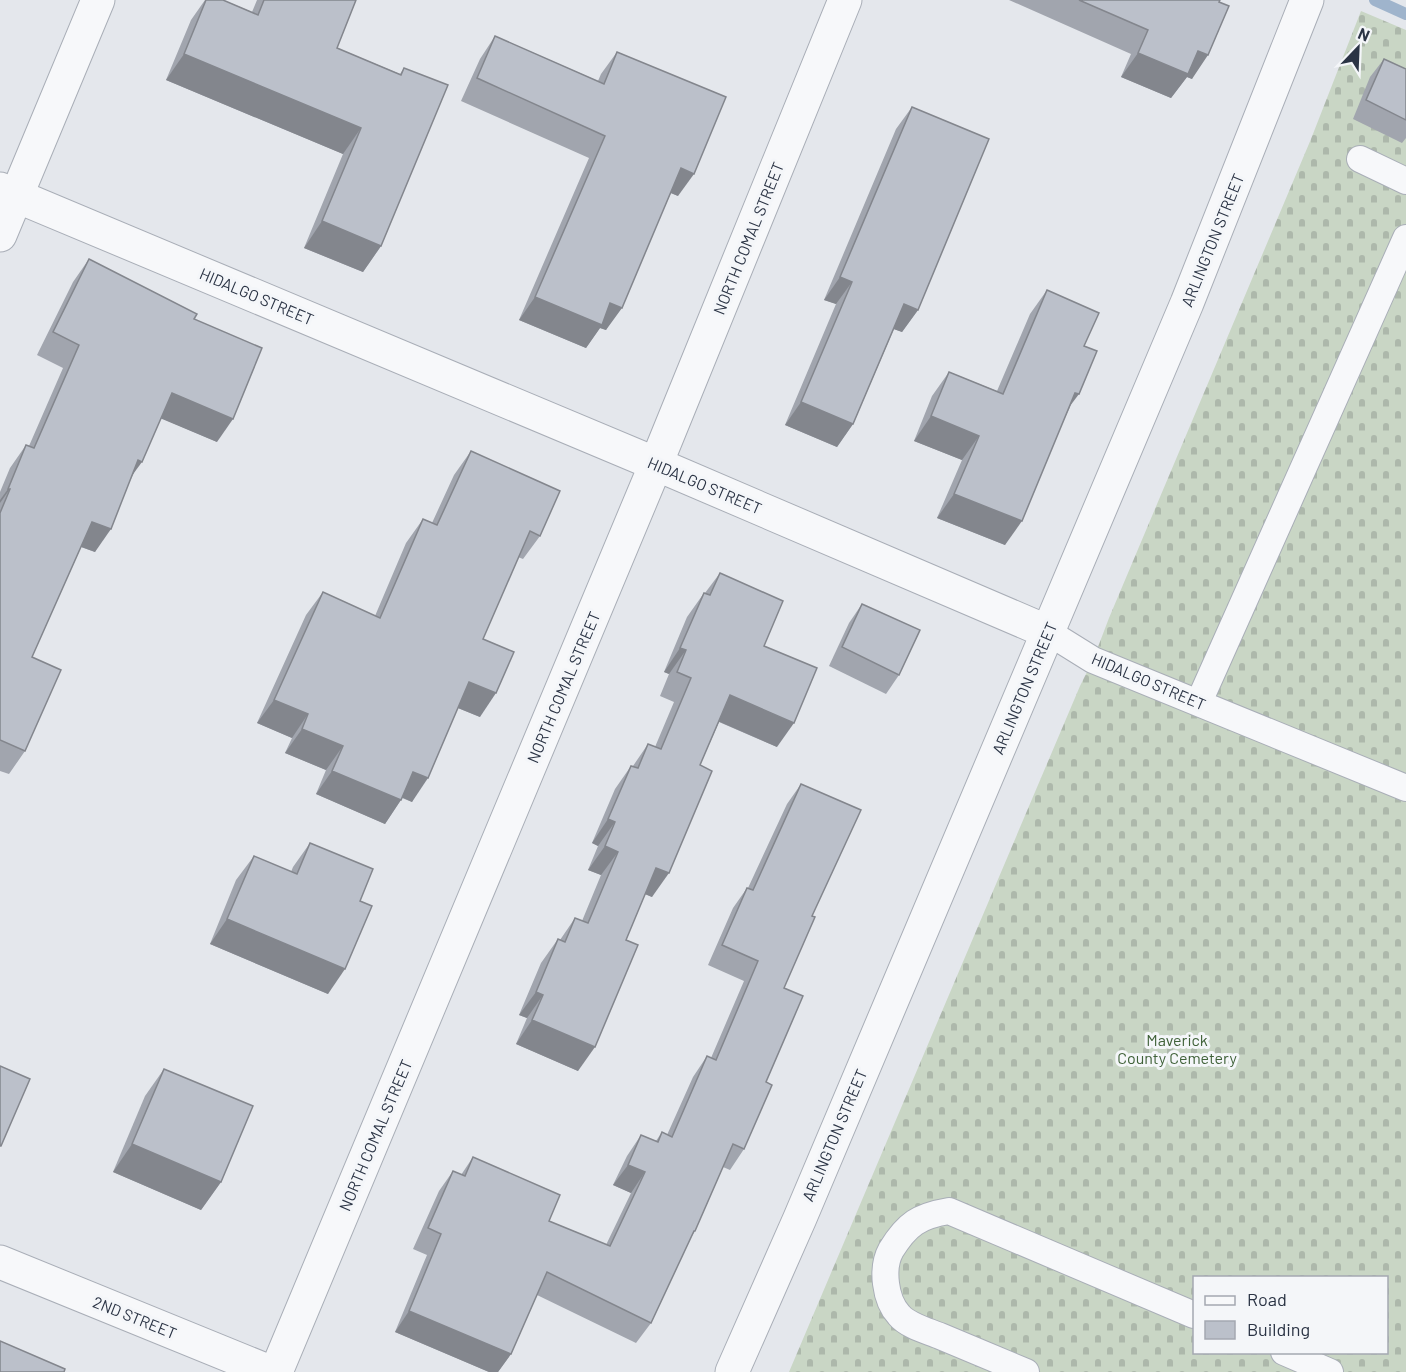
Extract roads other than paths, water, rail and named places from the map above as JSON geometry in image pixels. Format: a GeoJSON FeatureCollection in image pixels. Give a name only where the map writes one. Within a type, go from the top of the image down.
{"type":"FeatureCollection","features":[{"type":"Feature","properties":{"kind":"street"},"geometry":{"type":"LineString","coordinates":[[0,235],[8,192],[98,0]]}},
{"type":"Feature","properties":{"kind":"street","name":"NORTH COMAL STREET"},"geometry":{"type":"LineString","coordinates":[[276,1372],[656,464],[845,0]]}},
{"type":"Feature","properties":{"kind":"street","name":"ARLINGTON STREET"},"geometry":{"type":"LineString","coordinates":[[732,1372],[800,1218],[1187,303],[1307,0]]}},
{"type":"Feature","properties":{"kind":"street","name":"HIDALGO STREET"},"geometry":{"type":"LineString","coordinates":[[8,192],[656,464],[1048,632]]}},
{"type":"Feature","properties":{"kind":"street","name":"2ND STREET"},"geometry":{"type":"LineString","coordinates":[[0,1262],[270,1372]]}},
{"type":"Feature","properties":{"kind":"lane"},"geometry":{"type":"LineString","coordinates":[[1360,159],[1406,181]]}},
{"type":"Feature","properties":{"kind":"lane"},"geometry":{"type":"LineString","coordinates":[[1199,702],[1406,238]]}},
{"type":"Feature","properties":{"kind":"lane","name":"HIDALGO STREET"},"geometry":{"type":"LineString","coordinates":[[1048,632],[1093,660],[1406,788]]}},
{"type":"Feature","properties":{"kind":"lane"},"geometry":{"type":"LineString","coordinates":[[1026,1372],[919,1327],[899,1316],[889,1297],[885,1278],[889,1253],[899,1237],[915,1220],[949,1211],[1193,1315]]}},
{"type":"Feature","properties":{"kind":"lane"},"geometry":{"type":"LineString","coordinates":[[1286,1354],[1330,1372]]}},
{"type":"Feature","properties":{"kind":"waterway"},"geometry":{"type":"LineString","coordinates":[[1375,0],[1406,14]]}},
{"type":"Feature","properties":{"kind":"park label","name":"Maverick County Cemetery"},"geometry":{"type":"Point","coordinates":[1177,1048]}}]}
